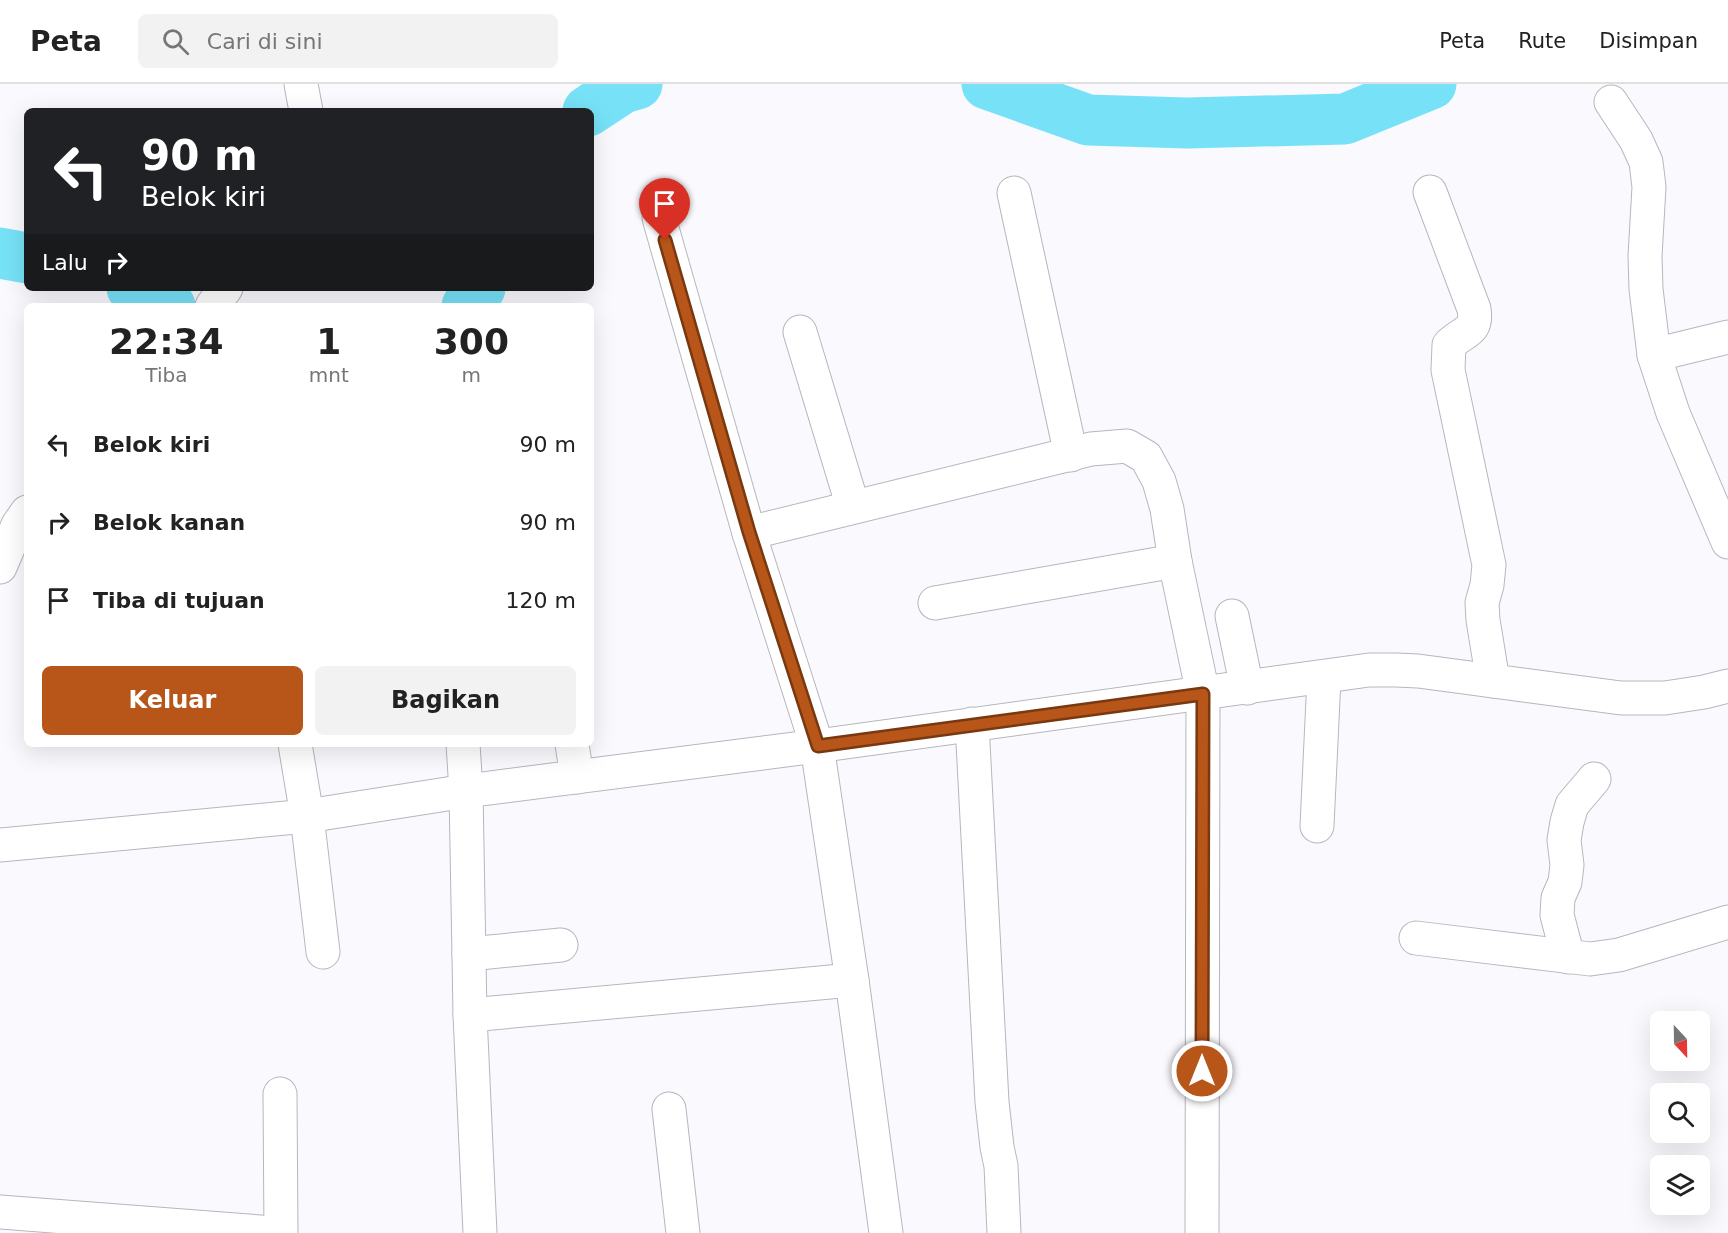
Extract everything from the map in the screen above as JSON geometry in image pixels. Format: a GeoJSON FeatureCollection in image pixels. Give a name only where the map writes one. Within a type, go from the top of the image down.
{"type":"FeatureCollection","features":[{"type":"Feature","properties":{"kind":"street"},"geometry":{"type":"LineString","coordinates":[[301,84],[305,108]]}},
{"type":"Feature","properties":{"kind":"street"},"geometry":{"type":"LineString","coordinates":[[1611,102],[1636,140],[1646,162],[1649,187],[1646,289],[1654,355],[1673,413],[1728,542]]}},
{"type":"Feature","properties":{"kind":"street"},"geometry":{"type":"LineString","coordinates":[[1430,192],[1474,309],[1474,325],[1449,345],[1448,370],[1489,565],[1482,603],[1492,681]]}},
{"type":"Feature","properties":{"kind":"street"},"geometry":{"type":"LineString","coordinates":[[1014,193],[1071,455]]}},
{"type":"Feature","properties":{"kind":"street"},"geometry":{"type":"LineString","coordinates":[[659,218],[749,532],[818,746],[886,1233]]}},
{"type":"Feature","properties":{"kind":"street"},"geometry":{"type":"LineString","coordinates":[[214,303],[224,291]]}},
{"type":"Feature","properties":{"kind":"street"},"geometry":{"type":"LineString","coordinates":[[800,332],[853,507]]}},
{"type":"Feature","properties":{"kind":"street"},"geometry":{"type":"LineString","coordinates":[[1654,355],[1728,337]]}},
{"type":"Feature","properties":{"kind":"street"},"geometry":{"type":"LineString","coordinates":[[749,532],[1091,449],[1127,446],[1146,457],[1159,481],[1167,509],[1203,694],[1202,1233]]}},
{"type":"Feature","properties":{"kind":"street"},"geometry":{"type":"LineString","coordinates":[[0,567],[24,516]]}},
{"type":"Feature","properties":{"kind":"street"},"geometry":{"type":"LineString","coordinates":[[935,603],[1176,561]]}},
{"type":"Feature","properties":{"kind":"street"},"geometry":{"type":"LineString","coordinates":[[1232,616],[1247,688]]}},
{"type":"Feature","properties":{"kind":"street"},"geometry":{"type":"LineString","coordinates":[[0,845],[307,816],[466,791],[818,746],[1369,670],[1396,670],[1621,698],[1665,698],[1728,686]]}},
{"type":"Feature","properties":{"kind":"street"},"geometry":{"type":"LineString","coordinates":[[1317,826],[1324,678]]}},
{"type":"Feature","properties":{"kind":"street"},"geometry":{"type":"LineString","coordinates":[[972,724],[992,1102],[1001,1166],[1004,1233]]}},
{"type":"Feature","properties":{"kind":"street"},"geometry":{"type":"LineString","coordinates":[[296,747],[307,816],[323,952]]}},
{"type":"Feature","properties":{"kind":"street"},"geometry":{"type":"LineString","coordinates":[[464,747],[470,1015],[480,1233]]}},
{"type":"Feature","properties":{"kind":"street"},"geometry":{"type":"LineString","coordinates":[[573,747],[577,777]]}},
{"type":"Feature","properties":{"kind":"street"},"geometry":{"type":"LineString","coordinates":[[1568,957],[1557,915],[1558,898],[1567,864],[1564,840],[1572,805],[1594,779]]}},
{"type":"Feature","properties":{"kind":"street"},"geometry":{"type":"LineString","coordinates":[[1416,938],[1590,959],[1619,955],[1728,922]]}},
{"type":"Feature","properties":{"kind":"street"},"geometry":{"type":"LineString","coordinates":[[469,954],[561,945]]}},
{"type":"Feature","properties":{"kind":"street"},"geometry":{"type":"LineString","coordinates":[[470,1015],[852,980]]}},
{"type":"Feature","properties":{"kind":"street"},"geometry":{"type":"LineString","coordinates":[[280,1094],[281,1233]]}},
{"type":"Feature","properties":{"kind":"street"},"geometry":{"type":"LineString","coordinates":[[669,1109],[684,1233]]}},
{"type":"Feature","properties":{"kind":"street"},"geometry":{"type":"LineString","coordinates":[[0,1212],[274,1233]]}},
{"type":"Feature","properties":{"kind":"waterway"},"geometry":{"type":"LineString","coordinates":[[593,108],[623,88],[637,84]]}},
{"type":"Feature","properties":{"kind":"waterway"},"geometry":{"type":"LineString","coordinates":[[987,84],[1088,120],[1187,123],[1345,119],[1431,84]]}},
{"type":"Feature","properties":{"kind":"waterway"},"geometry":{"type":"LineString","coordinates":[[0,253],[24,257]]}},
{"type":"Feature","properties":{"kind":"waterway"},"geometry":{"type":"LineString","coordinates":[[138,291],[164,303]]}},
{"type":"Feature","properties":{"kind":"waterway"},"geometry":{"type":"LineString","coordinates":[[469,303],[478,291]]}},
{"type":"Feature","properties":{"kind":"route"},"geometry":{"type":"LineString","coordinates":[[665,240],[749,532],[818,746],[1203,694],[1202,1071]]}}]}
